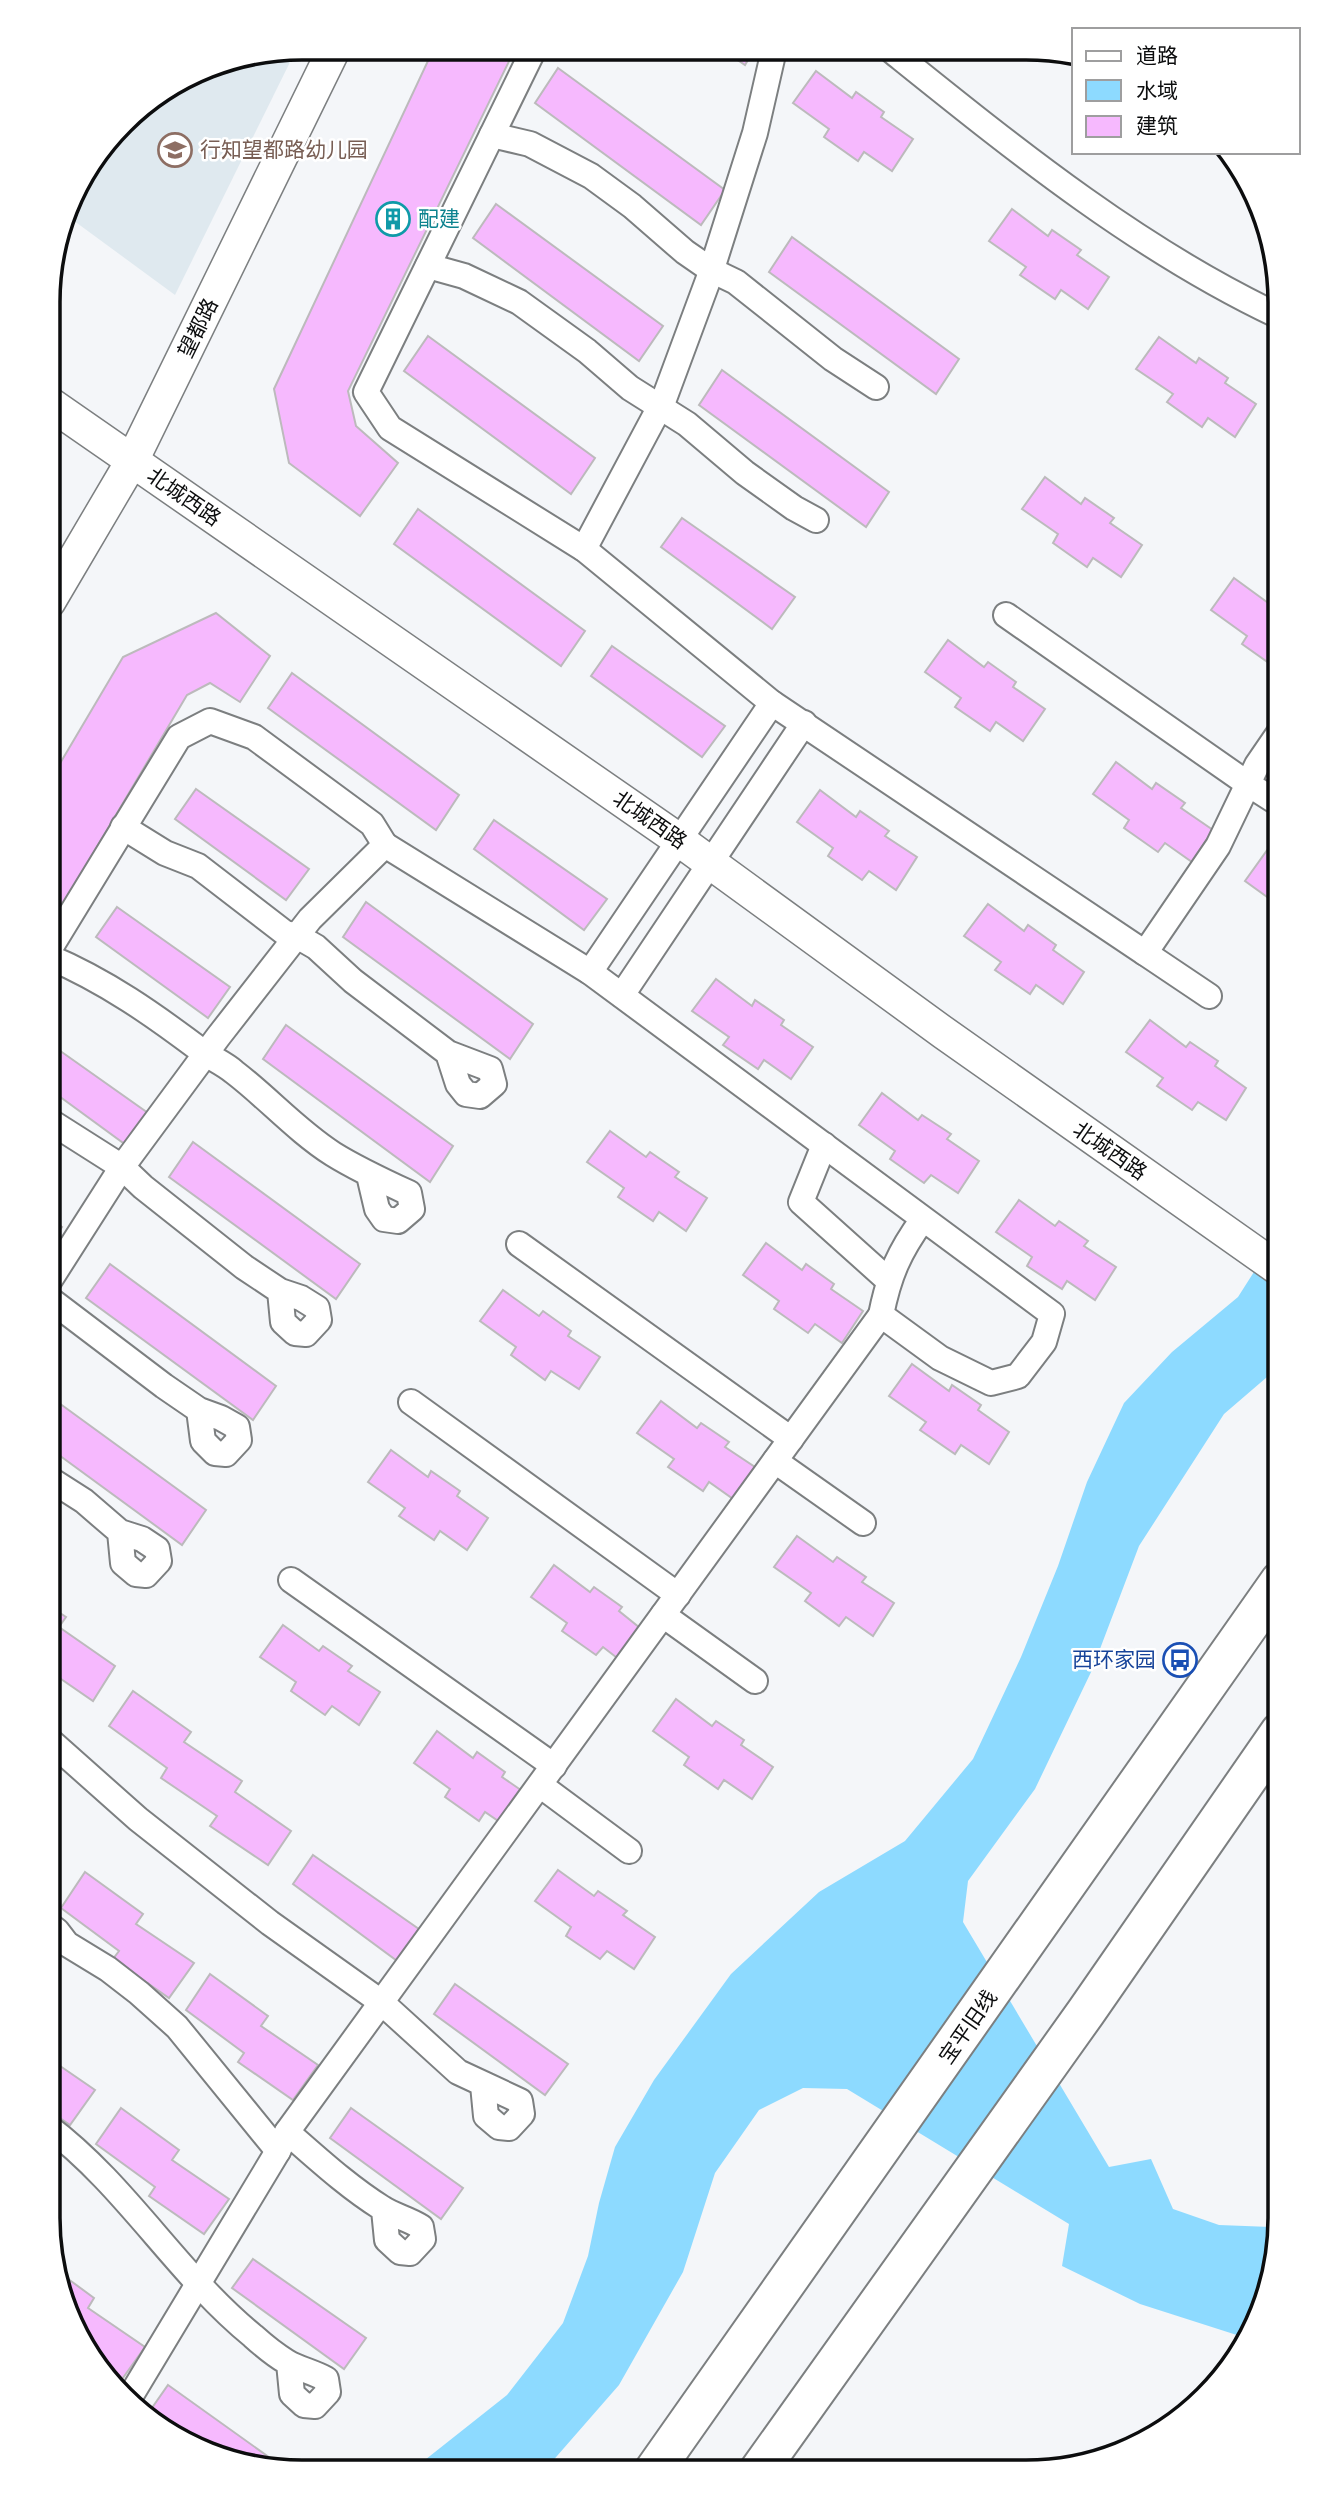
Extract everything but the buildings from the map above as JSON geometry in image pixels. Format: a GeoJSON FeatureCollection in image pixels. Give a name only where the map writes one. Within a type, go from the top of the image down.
{"type":"FeatureCollection","features":[{"type":"Feature","properties":{"kind":"main road","name":"宝平旧线"},"geometry":{"type":"LineString","coordinates":[[662,2460],[1268,1598]]}},
{"type":"Feature","properties":{"kind":"main road"},"geometry":{"type":"LineString","coordinates":[[767,2460],[1086,2012],[1268,1749]]}},
{"type":"Feature","properties":{"kind":"street","name":"望都路"},"geometry":{"type":"LineString","coordinates":[[60,583],[132,461],[329,60]]}},
{"type":"Feature","properties":{"kind":"street"},"geometry":{"type":"LineString","coordinates":[[529,60],[366,392],[390,428],[583,549],[772,703],[1209,996]]}},
{"type":"Feature","properties":{"kind":"street"},"geometry":{"type":"LineString","coordinates":[[583,549],[659,408],[712,270],[755,133],[772,60]]}},
{"type":"Feature","properties":{"kind":"street"},"geometry":{"type":"LineString","coordinates":[[903,60],[990,130],[1139,238],[1268,311]]}},
{"type":"Feature","properties":{"kind":"street"},"geometry":{"type":"LineString","coordinates":[[492,135],[530,144],[591,176],[632,206],[685,253],[736,282],[822,351],[876,387]]}},
{"type":"Feature","properties":{"kind":"street"},"geometry":{"type":"LineString","coordinates":[[428,266],[464,276],[519,302],[587,351],[630,388],[687,424],[745,473],[794,508],[816,520]]}},
{"type":"Feature","properties":{"kind":"street","name":"北城西路"},"geometry":{"type":"LineString","coordinates":[[60,411],[679,840],[1268,1262]]}},
{"type":"Feature","properties":{"kind":"street"},"geometry":{"type":"LineString","coordinates":[[1006,615],[1268,797]]}},
{"type":"Feature","properties":{"kind":"street"},"geometry":{"type":"LineString","coordinates":[[590,972],[772,703]]}},
{"type":"Feature","properties":{"kind":"street"},"geometry":{"type":"LineString","coordinates":[[60,932],[178,737],[210,721],[254,737],[372,824],[386,845],[590,972],[1052,1314],[1044,1342],[1018,1376],[991,1383],[940,1358],[881,1315]]}},
{"type":"Feature","properties":{"kind":"street"},"geometry":{"type":"LineString","coordinates":[[622,995],[804,723]]}},
{"type":"Feature","properties":{"kind":"street"},"geometry":{"type":"LineString","coordinates":[[1145,953],[1218,846],[1257,765],[1268,749]]}},
{"type":"Feature","properties":{"kind":"street"},"geometry":{"type":"LineString","coordinates":[[123,827],[165,853],[198,866],[285,933],[297,936],[316,947],[353,981],[448,1053]]}},
{"type":"Feature","properties":{"kind":"street"},"geometry":{"type":"LineString","coordinates":[[60,1264],[122,1167],[310,919],[386,845]]}},
{"type":"Feature","properties":{"kind":"street"},"geometry":{"type":"LineString","coordinates":[[60,962],[117,990],[170,1026],[234,1072],[271,1106],[331,1153],[369,1175]]}},
{"type":"Feature","properties":{"kind":"street"},"geometry":{"type":"LineString","coordinates":[[60,1128],[122,1167],[184,1221],[280,1291]]}},
{"type":"Feature","properties":{"kind":"street"},"geometry":{"type":"LineString","coordinates":[[824,1145],[801,1202],[888,1280]]}},
{"type":"Feature","properties":{"kind":"street"},"geometry":{"type":"LineString","coordinates":[[133,2391],[282,2141],[881,1315],[888,1280],[906,1243],[923,1219]]}},
{"type":"Feature","properties":{"kind":"street"},"geometry":{"type":"LineString","coordinates":[[519,1244],[791,1439]]}},
{"type":"Feature","properties":{"kind":"street"},"geometry":{"type":"LineString","coordinates":[[60,1307],[199,1410]]}},
{"type":"Feature","properties":{"kind":"street"},"geometry":{"type":"LineString","coordinates":[[411,1402],[678,1595]]}},
{"type":"Feature","properties":{"kind":"street"},"geometry":{"type":"LineString","coordinates":[[775,1461],[863,1523]]}},
{"type":"Feature","properties":{"kind":"street"},"geometry":{"type":"LineString","coordinates":[[60,1486],[120,1532]]}},
{"type":"Feature","properties":{"kind":"street"},"geometry":{"type":"LineString","coordinates":[[291,1580],[547,1775],[629,1851]]}},
{"type":"Feature","properties":{"kind":"street"},"geometry":{"type":"LineString","coordinates":[[663,1615],[755,1681]]}},
{"type":"Feature","properties":{"kind":"street"},"geometry":{"type":"LineString","coordinates":[[60,1750],[138,1819],[260,1915],[381,2002],[458,2072],[483,2085]]}},
{"type":"Feature","properties":{"kind":"street"},"geometry":{"type":"LineString","coordinates":[[60,1940],[108,1969],[177,2027],[282,2141],[384,2210]]}},
{"type":"Feature","properties":{"kind":"street"},"geometry":{"type":"LineString","coordinates":[[60,2137],[95,2167],[198,2283],[252,2336],[289,2363]]}},
{"type":"Feature","properties":{"kind":"shaded area","name":"行知望都路幼儿园"},"geometry":{"type":"Polygon","coordinates":[[[291,60],[175,295],[73,220],[92,180],[120,142],[142,120],[180,92],[224,72],[254,64],[291,60]]]}},
{"type":"Feature","properties":{"kind":"water"},"geometry":{"type":"Polygon","coordinates":[[[1268,1250],[1268,1376],[1224,1414],[1139,1546],[1092,1670],[1035,1789],[968,1881],[963,1922],[1109,2167],[1151,2159],[1173,2209],[1219,2225],[1268,2227],[1264,2266],[1256,2296],[1238,2336],[1140,2304],[1062,2266],[1069,2224],[847,2089],[803,2088],[759,2110],[715,2173],[683,2272],[619,2385],[553,2460],[425,2460],[507,2395],[563,2323],[588,2256],[615,2147],[654,2080],[731,1974],[819,1892],[905,1841],[973,1759],[1021,1657],[1058,1566],[1087,1482],[1124,1403],[1172,1352],[1238,1297],[1268,1250]]]}},
{"type":"Feature","properties":{"kind":"place","name":"行知望都路幼儿园"},"geometry":{"type":"Point","coordinates":[175,150]}},
{"type":"Feature","properties":{"kind":"place","name":"配建"},"geometry":{"type":"Point","coordinates":[393,219]}},
{"type":"Feature","properties":{"kind":"place","name":"西环家园"},"geometry":{"type":"Point","coordinates":[1180,1660]}}]}
